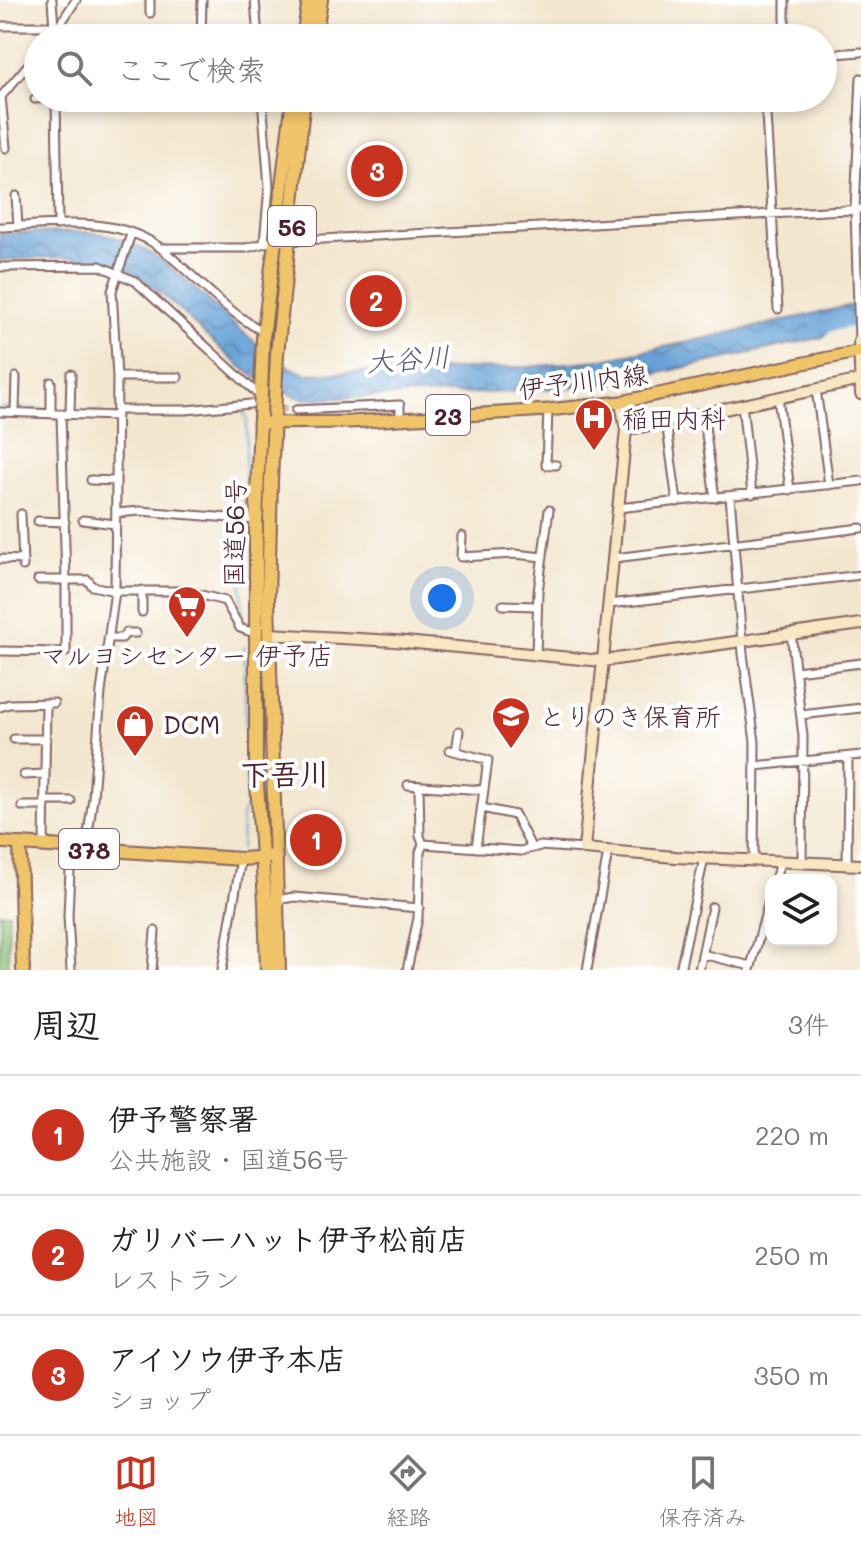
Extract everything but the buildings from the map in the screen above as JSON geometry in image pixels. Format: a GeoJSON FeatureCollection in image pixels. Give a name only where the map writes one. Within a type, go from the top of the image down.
{"type":"FeatureCollection","features":[{"type":"Feature","properties":{"kind":"highway"},"geometry":{"type":"LineString","coordinates":[[305,24],[309,0]]}},
{"type":"Feature","properties":{"kind":"highway"},"geometry":{"type":"LineString","coordinates":[[317,24],[321,0]]}},
{"type":"Feature","properties":{"kind":"highway","name":"国道56号"},"geometry":{"type":"LineString","coordinates":[[279,970],[271,901],[261,858],[256,769],[257,396],[270,243],[291,112]]}},
{"type":"Feature","properties":{"kind":"highway","name":"国道56号"},"geometry":{"type":"LineString","coordinates":[[267,970],[275,856],[269,634],[277,354],[302,112]]}},
{"type":"Feature","properties":{"kind":"highway"},"geometry":{"type":"LineString","coordinates":[[254,633],[269,634]]}},
{"type":"Feature","properties":{"kind":"highway","name":"378"},"geometry":{"type":"LineString","coordinates":[[23,970],[20,844],[261,858]]}},
{"type":"Feature","properties":{"kind":"highway"},"geometry":{"type":"LineString","coordinates":[[261,858],[275,856]]}},
{"type":"Feature","properties":{"kind":"main road","name":"伊予川内線"},"geometry":{"type":"LineString","coordinates":[[259,423],[350,422],[548,410],[621,402],[859,348]]}},
{"type":"Feature","properties":{"kind":"main road"},"geometry":{"type":"LineString","coordinates":[[0,842],[20,844]]}},
{"type":"Feature","properties":{"kind":"street"},"geometry":{"type":"LineString","coordinates":[[52,0],[53,24]]}},
{"type":"Feature","properties":{"kind":"street"},"geometry":{"type":"LineString","coordinates":[[60,24],[76,0]]}},
{"type":"Feature","properties":{"kind":"street"},"geometry":{"type":"LineString","coordinates":[[150,0],[150,13]]}},
{"type":"Feature","properties":{"kind":"street"},"geometry":{"type":"LineString","coordinates":[[201,24],[202,0]]}},
{"type":"Feature","properties":{"kind":"street"},"geometry":{"type":"LineString","coordinates":[[255,0],[257,24]]}},
{"type":"Feature","properties":{"kind":"street"},"geometry":{"type":"LineString","coordinates":[[785,0],[785,24]]}},
{"type":"Feature","properties":{"kind":"street"},"geometry":{"type":"LineString","coordinates":[[0,26],[24,30]]}},
{"type":"Feature","properties":{"kind":"street"},"geometry":{"type":"LineString","coordinates":[[837,54],[861,52]]}},
{"type":"Feature","properties":{"kind":"street"},"geometry":{"type":"LineString","coordinates":[[6,148],[1,97],[24,70]]}},
{"type":"Feature","properties":{"kind":"street"},"geometry":{"type":"LineString","coordinates":[[861,78],[858,209],[861,394]]}},
{"type":"Feature","properties":{"kind":"street"},"geometry":{"type":"LineString","coordinates":[[56,112],[58,225]]}},
{"type":"Feature","properties":{"kind":"street"},"geometry":{"type":"LineString","coordinates":[[263,112],[270,243]]}},
{"type":"Feature","properties":{"kind":"street"},"geometry":{"type":"LineString","coordinates":[[766,112],[778,309]]}},
{"type":"Feature","properties":{"kind":"street"},"geometry":{"type":"LineString","coordinates":[[16,196],[18,226]]}},
{"type":"Feature","properties":{"kind":"street"},"geometry":{"type":"LineString","coordinates":[[0,227],[108,227],[161,248],[246,248],[270,243],[858,209]]}},
{"type":"Feature","properties":{"kind":"street"},"geometry":{"type":"LineString","coordinates":[[86,848],[115,591],[117,377],[112,291],[130,236]]}},
{"type":"Feature","properties":{"kind":"street"},"geometry":{"type":"LineString","coordinates":[[161,248],[221,303],[264,335]]}},
{"type":"Feature","properties":{"kind":"street"},"geometry":{"type":"LineString","coordinates":[[0,267],[83,264],[117,270],[149,291],[257,396],[276,403]]}},
{"type":"Feature","properties":{"kind":"street"},"geometry":{"type":"LineString","coordinates":[[15,412],[16,377]]}},
{"type":"Feature","properties":{"kind":"street"},"geometry":{"type":"LineString","coordinates":[[117,377],[178,377]]}},
{"type":"Feature","properties":{"kind":"street"},"geometry":{"type":"LineString","coordinates":[[0,651],[66,652],[66,414],[71,378],[80,383]]}},
{"type":"Feature","properties":{"kind":"street"},"geometry":{"type":"LineString","coordinates":[[626,430],[860,380]]}},
{"type":"Feature","properties":{"kind":"street"},"geometry":{"type":"LineString","coordinates":[[51,382],[51,413]]}},
{"type":"Feature","properties":{"kind":"street"},"geometry":{"type":"LineString","coordinates":[[816,389],[829,485]]}},
{"type":"Feature","properties":{"kind":"street"},"geometry":{"type":"LineString","coordinates":[[0,412],[66,414],[186,410],[257,396]]}},
{"type":"Feature","properties":{"kind":"street"},"geometry":{"type":"LineString","coordinates":[[778,397],[790,490]]}},
{"type":"Feature","properties":{"kind":"street"},"geometry":{"type":"LineString","coordinates":[[584,849],[626,430],[621,402]]}},
{"type":"Feature","properties":{"kind":"street"},"geometry":{"type":"LineString","coordinates":[[742,404],[752,494]]}},
{"type":"Feature","properties":{"kind":"street"},"geometry":{"type":"LineString","coordinates":[[296,410],[400,405],[400,417]]}},
{"type":"Feature","properties":{"kind":"street"},"geometry":{"type":"LineString","coordinates":[[548,410],[546,465],[556,465]]}},
{"type":"Feature","properties":{"kind":"street"},"geometry":{"type":"LineString","coordinates":[[703,413],[715,498]]}},
{"type":"Feature","properties":{"kind":"street"},"geometry":{"type":"LineString","coordinates":[[666,421],[677,502]]}},
{"type":"Feature","properties":{"kind":"street"},"geometry":{"type":"LineString","coordinates":[[91,480],[116,481]]}},
{"type":"Feature","properties":{"kind":"street"},"geometry":{"type":"LineString","coordinates":[[618,508],[861,481]]}},
{"type":"Feature","properties":{"kind":"street"},"geometry":{"type":"LineString","coordinates":[[730,496],[755,766],[754,861]]}},
{"type":"Feature","properties":{"kind":"street"},"geometry":{"type":"LineString","coordinates":[[536,655],[537,606],[549,510]]}},
{"type":"Feature","properties":{"kind":"street"},"geometry":{"type":"LineString","coordinates":[[116,513],[140,511],[256,520]]}},
{"type":"Feature","properties":{"kind":"street"},"geometry":{"type":"LineString","coordinates":[[0,559],[23,563],[19,518]]}},
{"type":"Feature","properties":{"kind":"street"},"geometry":{"type":"LineString","coordinates":[[83,520],[115,524]]}},
{"type":"Feature","properties":{"kind":"street"},"geometry":{"type":"LineString","coordinates":[[38,521],[65,522]]}},
{"type":"Feature","properties":{"kind":"street"},"geometry":{"type":"LineString","coordinates":[[614,558],[861,528]]}},
{"type":"Feature","properties":{"kind":"street"},"geometry":{"type":"LineString","coordinates":[[462,536],[461,557],[515,554],[543,557]]}},
{"type":"Feature","properties":{"kind":"street"},"geometry":{"type":"LineString","coordinates":[[609,604],[861,575]]}},
{"type":"Feature","properties":{"kind":"street"},"geometry":{"type":"LineString","coordinates":[[38,580],[88,580],[92,586],[115,591],[186,591],[225,601],[240,628],[254,633]]}},
{"type":"Feature","properties":{"kind":"street"},"geometry":{"type":"LineString","coordinates":[[142,590],[142,612]]}},
{"type":"Feature","properties":{"kind":"street"},"geometry":{"type":"LineString","coordinates":[[503,605],[537,606]]}},
{"type":"Feature","properties":{"kind":"street"},"geometry":{"type":"LineString","coordinates":[[269,634],[395,641],[602,661],[861,624]]}},
{"type":"Feature","properties":{"kind":"street"},"geometry":{"type":"LineString","coordinates":[[108,638],[122,638],[126,633],[136,633]]}},
{"type":"Feature","properties":{"kind":"street"},"geometry":{"type":"LineString","coordinates":[[791,633],[801,715],[802,863]]}},
{"type":"Feature","properties":{"kind":"street"},"geometry":{"type":"LineString","coordinates":[[796,671],[861,663]]}},
{"type":"Feature","properties":{"kind":"street"},"geometry":{"type":"LineString","coordinates":[[0,707],[50,703],[46,739],[44,846]]}},
{"type":"Feature","properties":{"kind":"street"},"geometry":{"type":"LineString","coordinates":[[801,715],[861,708]]}},
{"type":"Feature","properties":{"kind":"street"},"geometry":{"type":"LineString","coordinates":[[459,731],[453,750],[488,760],[476,848]]}},
{"type":"Feature","properties":{"kind":"street"},"geometry":{"type":"LineString","coordinates":[[14,739],[46,739]]}},
{"type":"Feature","properties":{"kind":"street"},"geometry":{"type":"LineString","coordinates":[[755,766],[861,755]]}},
{"type":"Feature","properties":{"kind":"street"},"geometry":{"type":"LineString","coordinates":[[847,865],[848,757]]}},
{"type":"Feature","properties":{"kind":"street"},"geometry":{"type":"LineString","coordinates":[[24,775],[45,774]]}},
{"type":"Feature","properties":{"kind":"street"},"geometry":{"type":"LineString","coordinates":[[408,785],[484,790]]}},
{"type":"Feature","properties":{"kind":"street"},"geometry":{"type":"LineString","coordinates":[[407,970],[419,908],[420,852],[423,844],[420,836],[419,786]]}},
{"type":"Feature","properties":{"kind":"street"},"geometry":{"type":"LineString","coordinates":[[22,806],[71,801]]}},
{"type":"Feature","properties":{"kind":"street"},"geometry":{"type":"LineString","coordinates":[[482,808],[515,815],[531,847]]}},
{"type":"Feature","properties":{"kind":"street"},"geometry":{"type":"LineString","coordinates":[[423,844],[521,851],[531,847],[584,849],[861,865]]}},
{"type":"Feature","properties":{"kind":"street"},"geometry":{"type":"LineString","coordinates":[[71,847],[68,916],[71,970]]}},
{"type":"Feature","properties":{"kind":"street"},"geometry":{"type":"LineString","coordinates":[[587,970],[608,852]]}},
{"type":"Feature","properties":{"kind":"street"},"geometry":{"type":"LineString","coordinates":[[680,970],[704,858]]}},
{"type":"Feature","properties":{"kind":"street"},"geometry":{"type":"LineString","coordinates":[[222,970],[241,859]]}},
{"type":"Feature","properties":{"kind":"street"},"geometry":{"type":"LineString","coordinates":[[777,874],[780,862]]}},
{"type":"Feature","properties":{"kind":"street"},"geometry":{"type":"LineString","coordinates":[[271,901],[294,897],[419,908]]}},
{"type":"Feature","properties":{"kind":"street"},"geometry":{"type":"LineString","coordinates":[[699,970],[712,907]]}},
{"type":"Feature","properties":{"kind":"street"},"geometry":{"type":"LineString","coordinates":[[702,954],[751,968],[765,916]]}},
{"type":"Feature","properties":{"kind":"street"},"geometry":{"type":"LineString","coordinates":[[152,970],[155,931]]}},
{"type":"Feature","properties":{"kind":"green space"},"geometry":{"type":"Polygon","coordinates":[[[0,913],[9,913],[8,970],[0,970],[0,913]]]}},
{"type":"Feature","properties":{"kind":"water"},"geometry":{"type":"Polygon","coordinates":[[[90,232],[142,248],[185,280],[246,335],[295,370],[306,374],[529,367],[598,360],[861,303],[861,316],[838,320],[823,337],[614,383],[514,392],[305,399],[285,393],[249,373],[159,292],[125,268],[74,257],[0,260],[0,233],[90,232]]]}},
{"type":"Feature","properties":{"kind":"waterway","name":"大谷川"},"geometry":{"type":"LineString","coordinates":[[818,327],[861,318]]}},
{"type":"Feature","properties":{"kind":"waterway"},"geometry":{"type":"LineString","coordinates":[[0,407],[66,410]]}},
{"type":"Feature","properties":{"kind":"waterway"},"geometry":{"type":"LineString","coordinates":[[72,410],[103,412]]}},
{"type":"Feature","properties":{"kind":"waterway"},"geometry":{"type":"LineString","coordinates":[[243,414],[247,416],[244,515]]}},
{"type":"Feature","properties":{"kind":"waterway"},"geometry":{"type":"LineString","coordinates":[[243,619],[240,558],[244,521]]}},
{"type":"Feature","properties":{"kind":"waterway"},"geometry":{"type":"LineString","coordinates":[[241,849],[242,816],[247,803],[244,647]]}},
{"type":"Feature","properties":{"kind":"tunnel"},"geometry":{"type":"LineString","coordinates":[[259,405],[296,410]]}},
{"type":"Feature","properties":{"kind":"place","name":"アイソウ伊予本店"},"geometry":{"type":"Point","coordinates":[377,171]}},
{"type":"Feature","properties":{"kind":"place","name":"ガリバーハット伊予松前店"},"geometry":{"type":"Point","coordinates":[376,301]}},
{"type":"Feature","properties":{"kind":"place","name":"稲田内科"},"geometry":{"type":"Point","coordinates":[594,452]}},
{"type":"Feature","properties":{"kind":"place","name":"マルヨシセンター 伊予店"},"geometry":{"type":"Point","coordinates":[187,639]}},
{"type":"Feature","properties":{"kind":"place","name":"とりのき保育所"},"geometry":{"type":"Point","coordinates":[511,750]}},
{"type":"Feature","properties":{"kind":"place","name":"DCM"},"geometry":{"type":"Point","coordinates":[135,758]}},
{"type":"Feature","properties":{"kind":"place","name":"伊予警察署"},"geometry":{"type":"Point","coordinates":[316,840]}},
{"type":"Feature","properties":{"kind":"district","name":"下吾川"},"geometry":{"type":"Point","coordinates":[285,773]}}]}
